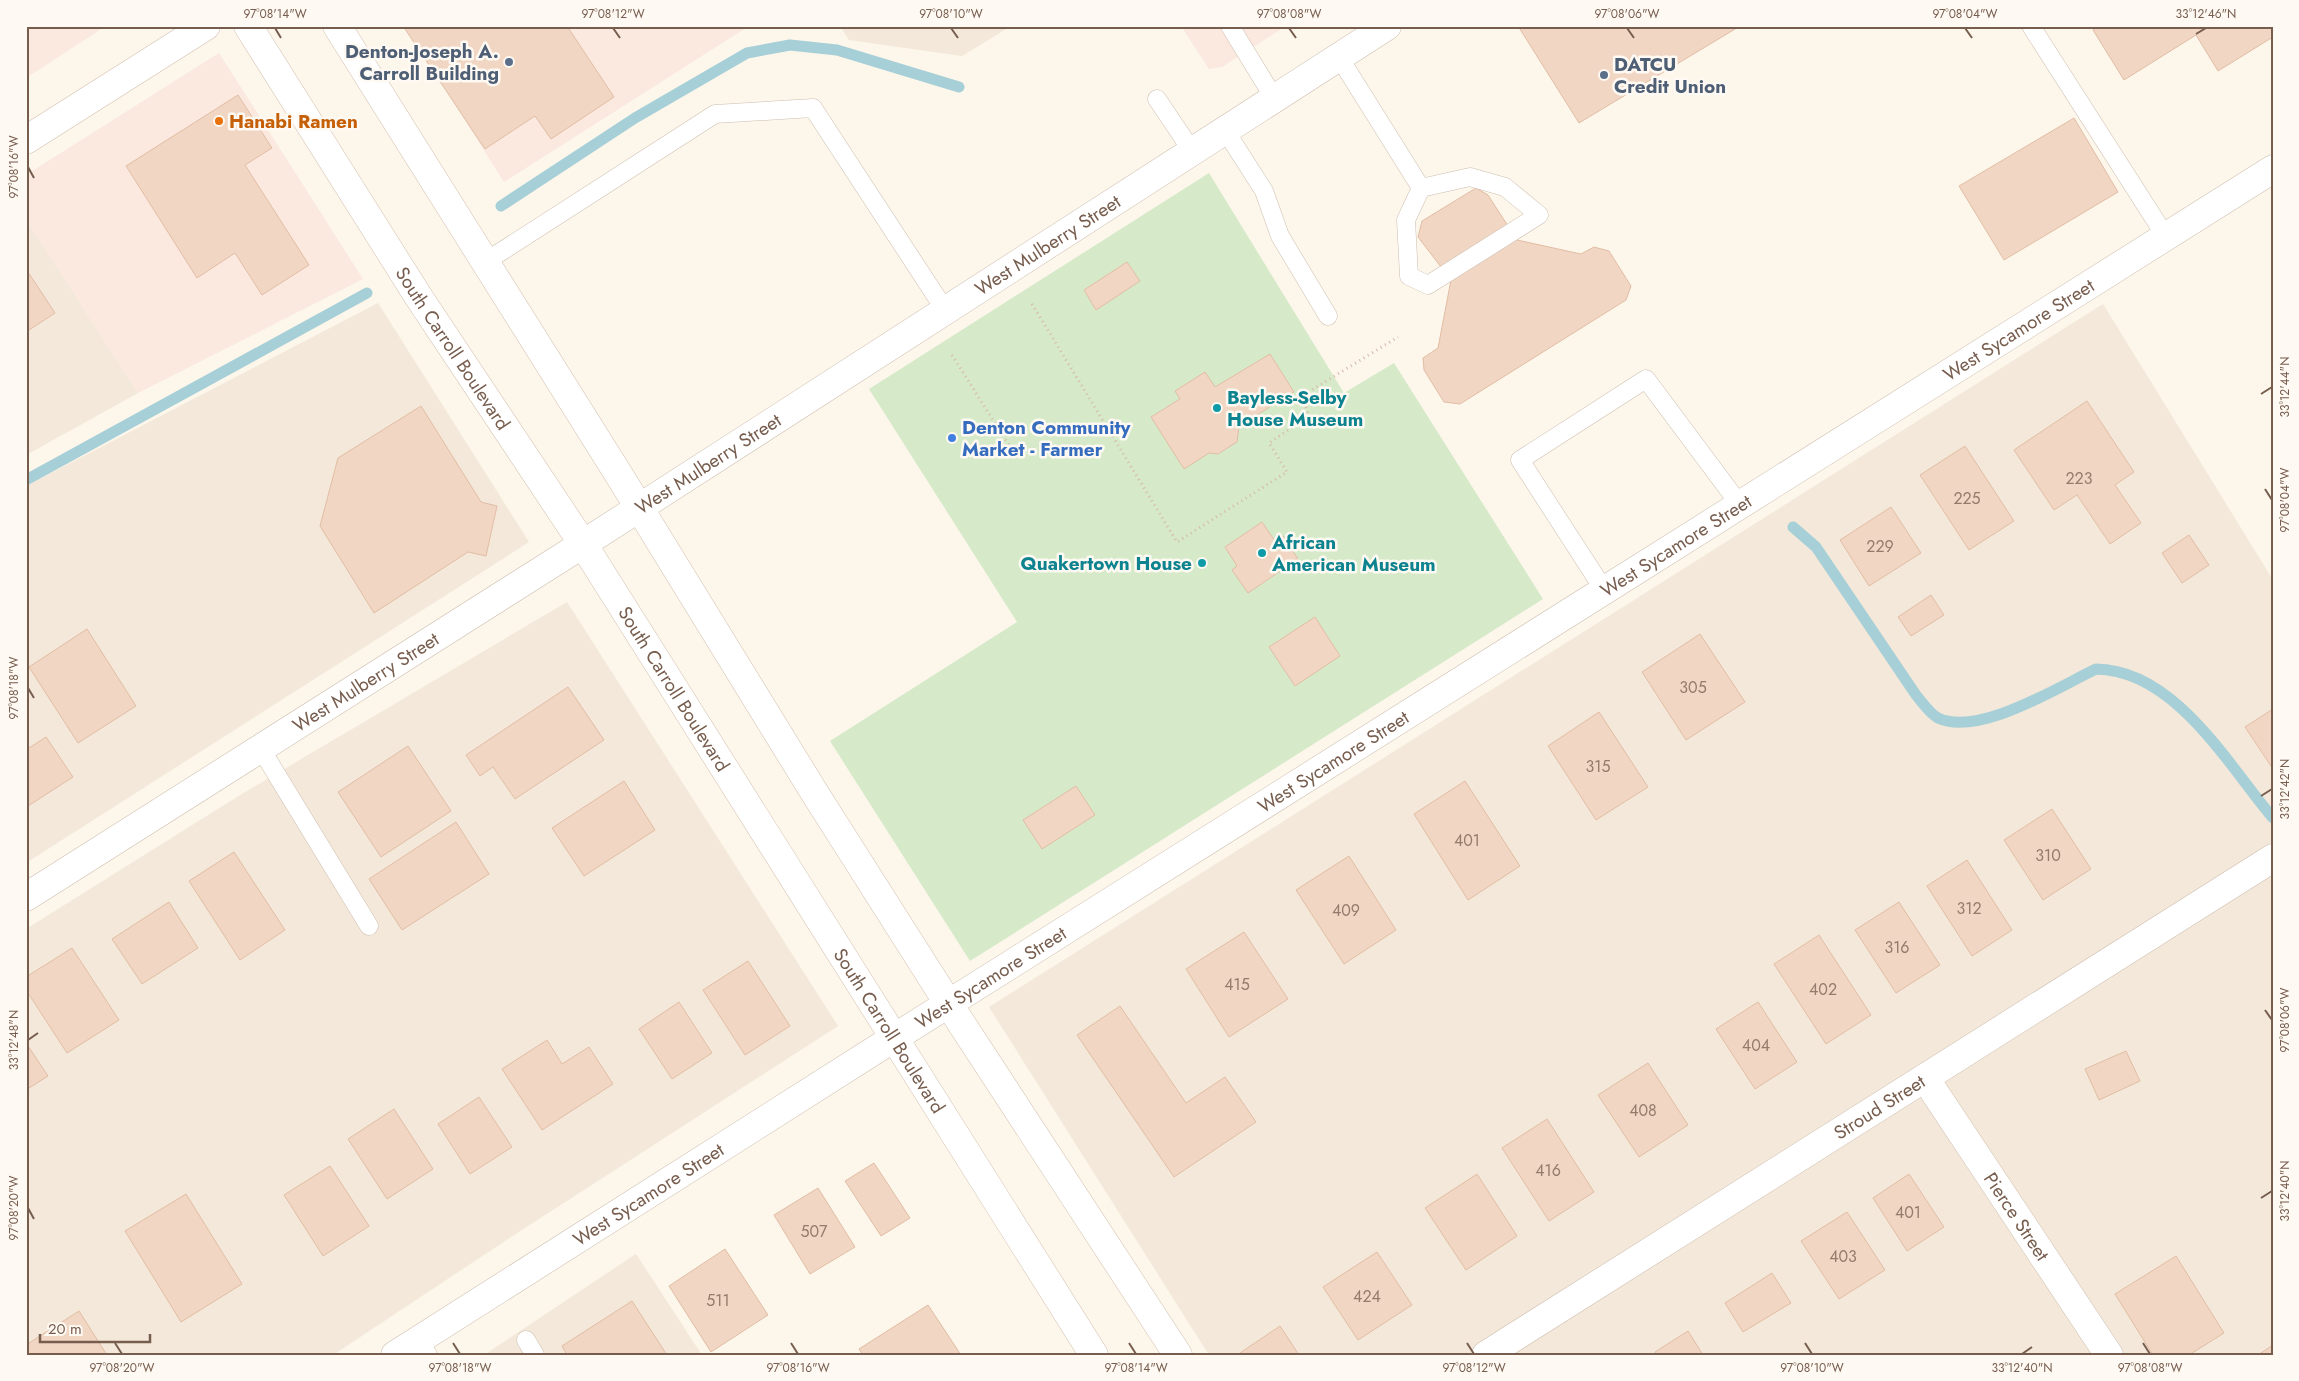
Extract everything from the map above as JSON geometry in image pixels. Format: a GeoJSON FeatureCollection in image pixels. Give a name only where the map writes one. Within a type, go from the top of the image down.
{"type":"FeatureCollection","features":[{"type":"Feature","properties":{"kind":"street"},"geometry":{"type":"LineString","coordinates":[[26,140],[206,26]]}},
{"type":"Feature","properties":{"kind":"street","name":"South Carroll Boulevard"},"geometry":{"type":"LineString","coordinates":[[248,26],[418,296],[583,544],[1094,1355]]}},
{"type":"Feature","properties":{"kind":"street"},"geometry":{"type":"LineString","coordinates":[[337,26],[639,507],[809,784],[948,1003],[1178,1355]]}},
{"type":"Feature","properties":{"kind":"street","name":"West Mulberry Street"},"geometry":{"type":"LineString","coordinates":[[26,897],[583,544],[1386,26]]}},
{"type":"Feature","properties":{"kind":"street","name":"West Sycamore Street"},"geometry":{"type":"LineString","coordinates":[[395,1355],[423,1347],[948,1003],[2273,169]]}},
{"type":"Feature","properties":{"kind":"street","name":"Stroud Street"},"geometry":{"type":"LineString","coordinates":[[1486,1355],[2273,858]]}},
{"type":"Feature","properties":{"kind":"street","name":"Pierce Street"},"geometry":{"type":"LineString","coordinates":[[1925,1078],[2109,1355]]}},
{"type":"Feature","properties":{"kind":"lane"},"geometry":{"type":"LineString","coordinates":[[1230,26],[1274,98]]}},
{"type":"Feature","properties":{"kind":"lane"},"geometry":{"type":"LineString","coordinates":[[2031,26],[2166,237]]}},
{"type":"Feature","properties":{"kind":"lane"},"geometry":{"type":"LineString","coordinates":[[1339,57],[1421,188]]}},
{"type":"Feature","properties":{"kind":"lane"},"geometry":{"type":"LineString","coordinates":[[1157,99],[1192,151]]}},
{"type":"Feature","properties":{"kind":"lane"},"geometry":{"type":"LineString","coordinates":[[485,262],[716,114],[813,108],[945,310]]}},
{"type":"Feature","properties":{"kind":"lane"},"geometry":{"type":"LineString","coordinates":[[1225,130],[1264,191],[1280,236],[1328,316]]}},
{"type":"Feature","properties":{"kind":"lane"},"geometry":{"type":"LineString","coordinates":[[1470,177],[1505,188],[1539,215],[1428,285],[1409,276],[1406,220],[1421,188],[1470,177]]}},
{"type":"Feature","properties":{"kind":"lane"},"geometry":{"type":"LineString","coordinates":[[1604,590],[1520,460],[1646,379],[1740,505]]}},
{"type":"Feature","properties":{"kind":"lane"},"geometry":{"type":"LineString","coordinates":[[261,749],[369,926]]}},
{"type":"Feature","properties":{"kind":"path"},"geometry":{"type":"LineString","coordinates":[[1032,304],[1177,542],[1288,472],[1269,443],[1308,416],[1302,396],[1398,337]]}},
{"type":"Feature","properties":{"kind":"path"},"geometry":{"type":"LineString","coordinates":[[952,355],[1010,447]]}},
{"type":"Feature","properties":{"kind":"shaded area"},"geometry":{"type":"Polygon","coordinates":[[[26,26],[106,26],[26,78],[26,26]]]}},
{"type":"Feature","properties":{"kind":"shaded area"},"geometry":{"type":"Polygon","coordinates":[[[405,26],[749,26],[504,182],[405,26]]]}},
{"type":"Feature","properties":{"kind":"shaded area"},"geometry":{"type":"Polygon","coordinates":[[[840,26],[1011,26],[962,56],[849,40],[840,26]]]}},
{"type":"Feature","properties":{"kind":"shaded area"},"geometry":{"type":"Polygon","coordinates":[[[1181,26],[1286,26],[1222,67],[1209,69],[1181,26]]]}},
{"type":"Feature","properties":{"kind":"shaded area"},"geometry":{"type":"Polygon","coordinates":[[[219,53],[363,279],[138,393],[26,219],[26,175],[219,53]]]}},
{"type":"Feature","properties":{"kind":"shaded area"},"geometry":{"type":"Polygon","coordinates":[[[26,219],[138,393],[26,455],[26,219]]]}},
{"type":"Feature","properties":{"kind":"shaded area"},"geometry":{"type":"Polygon","coordinates":[[[378,303],[529,542],[26,863],[26,486],[378,303]]]}},
{"type":"Feature","properties":{"kind":"shaded area"},"geometry":{"type":"Polygon","coordinates":[[[2103,304],[2273,580],[2273,1355],[1209,1355],[989,1007],[2103,304]]]}},
{"type":"Feature","properties":{"kind":"shaded area"},"geometry":{"type":"Polygon","coordinates":[[[567,602],[838,1026],[511,1237],[333,1355],[26,1355],[26,929],[237,797],[567,602]]]}},
{"type":"Feature","properties":{"kind":"shaded area"},"geometry":{"type":"Polygon","coordinates":[[[636,1254],[702,1355],[484,1355],[636,1254]]]}},
{"type":"Feature","properties":{"kind":"green space"},"geometry":{"type":"Polygon","coordinates":[[[1209,173],[1344,393],[1394,363],[1543,599],[970,961],[830,741],[1017,622],[869,389],[1209,173]]]}},
{"type":"Feature","properties":{"kind":"building","name":"Denton-Joseph A. Carroll Building"},"geometry":{"type":"Polygon","coordinates":[[[403,26],[567,26],[614,97],[551,139],[535,116],[485,149],[403,26]]]}},
{"type":"Feature","properties":{"kind":"building","name":"DATCU Credit Union"},"geometry":{"type":"Polygon","coordinates":[[[1518,26],[1740,26],[1579,123],[1518,26]]]}},
{"type":"Feature","properties":{"kind":"building"},"geometry":{"type":"Polygon","coordinates":[[[2099,26],[2273,26],[2273,37],[2218,71],[2196,35],[2124,80],[2093,30],[2099,26]]]}},
{"type":"Feature","properties":{"kind":"building"},"geometry":{"type":"Polygon","coordinates":[[[238,95],[272,148],[245,165],[309,265],[262,295],[235,253],[197,278],[126,166],[238,95]]]}},
{"type":"Feature","properties":{"kind":"building"},"geometry":{"type":"Polygon","coordinates":[[[2074,118],[2118,192],[2004,260],[1959,186],[2074,118]]]}},
{"type":"Feature","properties":{"kind":"building"},"geometry":{"type":"Polygon","coordinates":[[[1476,188],[1488,195],[1517,240],[1581,254],[1594,247],[1609,251],[1631,286],[1626,300],[1460,404],[1444,402],[1424,370],[1423,358],[1438,348],[1451,280],[1418,237],[1422,221],[1476,188]]]}},
{"type":"Feature","properties":{"kind":"building"},"geometry":{"type":"Polygon","coordinates":[[[1127,262],[1140,281],[1096,310],[1084,290],[1127,262]]]}},
{"type":"Feature","properties":{"kind":"building"},"geometry":{"type":"Polygon","coordinates":[[[26,269],[55,313],[26,332],[26,269]]]}},
{"type":"Feature","properties":{"kind":"building","name":"Bayless-Selby House Museum"},"geometry":{"type":"Polygon","coordinates":[[[1270,354],[1294,392],[1239,426],[1237,442],[1218,454],[1209,453],[1184,469],[1151,417],[1180,399],[1175,391],[1205,372],[1215,387],[1270,354]]]}},
{"type":"Feature","properties":{"kind":"building"},"geometry":{"type":"Polygon","coordinates":[[[2087,401],[2134,472],[2115,485],[2141,523],[2110,544],[2077,495],[2054,510],[2014,450],[2087,401]]]}},
{"type":"Feature","properties":{"kind":"building"},"geometry":{"type":"Polygon","coordinates":[[[421,406],[481,502],[497,506],[486,556],[468,552],[374,613],[320,526],[338,458],[421,406]]]}},
{"type":"Feature","properties":{"kind":"building"},"geometry":{"type":"Polygon","coordinates":[[[1965,446],[2014,521],[1969,550],[1920,475],[1965,446]]]}},
{"type":"Feature","properties":{"kind":"building"},"geometry":{"type":"Polygon","coordinates":[[[1891,507],[1921,553],[1869,586],[1840,540],[1891,507]]]}},
{"type":"Feature","properties":{"kind":"building","name":"African American Museum"},"geometry":{"type":"Polygon","coordinates":[[[1262,522],[1275,541],[1283,536],[1298,559],[1248,593],[1232,570],[1237,566],[1225,547],[1262,522]]]}},
{"type":"Feature","properties":{"kind":"building"},"geometry":{"type":"Polygon","coordinates":[[[2189,535],[2209,565],[2182,583],[2162,553],[2189,535]]]}},
{"type":"Feature","properties":{"kind":"building"},"geometry":{"type":"Polygon","coordinates":[[[1931,595],[1944,615],[1911,636],[1898,617],[1931,595]]]}},
{"type":"Feature","properties":{"kind":"building"},"geometry":{"type":"Polygon","coordinates":[[[1315,617],[1340,656],[1295,686],[1269,647],[1315,617]]]}},
{"type":"Feature","properties":{"kind":"building"},"geometry":{"type":"Polygon","coordinates":[[[87,629],[136,706],[78,743],[29,667],[87,629]]]}},
{"type":"Feature","properties":{"kind":"building"},"geometry":{"type":"Polygon","coordinates":[[[1700,634],[1745,702],[1686,740],[1642,672],[1700,634]]]}},
{"type":"Feature","properties":{"kind":"building"},"geometry":{"type":"Polygon","coordinates":[[[568,687],[604,740],[515,799],[493,767],[480,776],[466,755],[568,687]]]}},
{"type":"Feature","properties":{"kind":"building"},"geometry":{"type":"Polygon","coordinates":[[[2273,709],[2273,769],[2245,727],[2273,709]]]}},
{"type":"Feature","properties":{"kind":"building"},"geometry":{"type":"Polygon","coordinates":[[[1599,712],[1648,787],[1596,820],[1548,746],[1599,712]]]}},
{"type":"Feature","properties":{"kind":"building"},"geometry":{"type":"Polygon","coordinates":[[[46,737],[73,777],[28,806],[26,804],[26,750],[46,737]]]}},
{"type":"Feature","properties":{"kind":"building"},"geometry":{"type":"Polygon","coordinates":[[[408,746],[451,811],[381,857],[338,792],[408,746]]]}},
{"type":"Feature","properties":{"kind":"building"},"geometry":{"type":"Polygon","coordinates":[[[624,781],[655,830],[584,876],[552,828],[624,781]]]}},
{"type":"Feature","properties":{"kind":"building"},"geometry":{"type":"Polygon","coordinates":[[[1465,781],[1520,866],[1468,900],[1414,814],[1465,781]]]}},
{"type":"Feature","properties":{"kind":"building"},"geometry":{"type":"Polygon","coordinates":[[[1076,786],[1095,815],[1042,849],[1023,820],[1076,786]]]}},
{"type":"Feature","properties":{"kind":"building"},"geometry":{"type":"Polygon","coordinates":[[[2052,809],[2091,869],[2043,900],[2004,840],[2052,809]]]}},
{"type":"Feature","properties":{"kind":"building"},"geometry":{"type":"Polygon","coordinates":[[[456,822],[489,874],[402,930],[369,879],[456,822]]]}},
{"type":"Feature","properties":{"kind":"building"},"geometry":{"type":"Polygon","coordinates":[[[234,852],[285,930],[240,960],[189,881],[234,852]]]}},
{"type":"Feature","properties":{"kind":"building"},"geometry":{"type":"Polygon","coordinates":[[[1349,856],[1396,930],[1344,964],[1296,890],[1349,856]]]}},
{"type":"Feature","properties":{"kind":"building"},"geometry":{"type":"Polygon","coordinates":[[[1967,860],[2012,930],[1972,956],[1927,886],[1967,860]]]}},
{"type":"Feature","properties":{"kind":"building"},"geometry":{"type":"Polygon","coordinates":[[[169,902],[198,948],[142,984],[112,939],[169,902]]]}},
{"type":"Feature","properties":{"kind":"building"},"geometry":{"type":"Polygon","coordinates":[[[1899,902],[1940,965],[1896,993],[1855,930],[1899,902]]]}},
{"type":"Feature","properties":{"kind":"building"},"geometry":{"type":"Polygon","coordinates":[[[1244,932],[1288,999],[1229,1037],[1186,969],[1244,932]]]}},
{"type":"Feature","properties":{"kind":"building"},"geometry":{"type":"Polygon","coordinates":[[[1819,935],[1871,1015],[1826,1044],[1774,964],[1819,935]]]}},
{"type":"Feature","properties":{"kind":"building"},"geometry":{"type":"Polygon","coordinates":[[[72,948],[119,1020],[67,1053],[26,990],[26,977],[72,948]]]}},
{"type":"Feature","properties":{"kind":"building"},"geometry":{"type":"Polygon","coordinates":[[[748,961],[790,1026],[745,1055],[703,990],[748,961]]]}},
{"type":"Feature","properties":{"kind":"building"},"geometry":{"type":"Polygon","coordinates":[[[679,1002],[712,1053],[672,1079],[639,1029],[679,1002]]]}},
{"type":"Feature","properties":{"kind":"building"},"geometry":{"type":"Polygon","coordinates":[[[1758,1002],[1797,1062],[1755,1089],[1716,1029],[1758,1002]]]}},
{"type":"Feature","properties":{"kind":"building"},"geometry":{"type":"Polygon","coordinates":[[[1120,1006],[1186,1103],[1225,1077],[1256,1122],[1174,1177],[1077,1035],[1120,1006]]]}},
{"type":"Feature","properties":{"kind":"building"},"geometry":{"type":"Polygon","coordinates":[[[547,1040],[562,1064],[589,1047],[613,1084],[542,1130],[502,1069],[547,1040]]]}},
{"type":"Feature","properties":{"kind":"building"},"geometry":{"type":"Polygon","coordinates":[[[26,1043],[48,1076],[26,1090],[26,1043]]]}},
{"type":"Feature","properties":{"kind":"building"},"geometry":{"type":"Polygon","coordinates":[[[2126,1051],[2140,1081],[2099,1100],[2085,1069],[2126,1051]]]}},
{"type":"Feature","properties":{"kind":"building"},"geometry":{"type":"Polygon","coordinates":[[[1648,1063],[1688,1125],[1639,1157],[1598,1095],[1648,1063]]]}},
{"type":"Feature","properties":{"kind":"building"},"geometry":{"type":"Polygon","coordinates":[[[479,1097],[512,1147],[470,1174],[438,1124],[479,1097]]]}},
{"type":"Feature","properties":{"kind":"building"},"geometry":{"type":"Polygon","coordinates":[[[394,1109],[433,1169],[387,1199],[348,1139],[394,1109]]]}},
{"type":"Feature","properties":{"kind":"building"},"geometry":{"type":"Polygon","coordinates":[[[1547,1119],[1594,1192],[1549,1221],[1502,1148],[1547,1119]]]}},
{"type":"Feature","properties":{"kind":"building"},"geometry":{"type":"Polygon","coordinates":[[[874,1163],[910,1218],[881,1236],[845,1181],[874,1163]]]}},
{"type":"Feature","properties":{"kind":"building"},"geometry":{"type":"Polygon","coordinates":[[[330,1166],[369,1226],[323,1256],[284,1195],[330,1166]]]}},
{"type":"Feature","properties":{"kind":"building"},"geometry":{"type":"Polygon","coordinates":[[[1477,1174],[1517,1236],[1466,1270],[1425,1208],[1477,1174]]]}},
{"type":"Feature","properties":{"kind":"building"},"geometry":{"type":"Polygon","coordinates":[[[1909,1174],[1944,1227],[1907,1251],[1873,1198],[1909,1174]]]}},
{"type":"Feature","properties":{"kind":"building"},"geometry":{"type":"Polygon","coordinates":[[[818,1188],[855,1247],[810,1274],[774,1215],[818,1188]]]}},
{"type":"Feature","properties":{"kind":"building"},"geometry":{"type":"Polygon","coordinates":[[[186,1194],[242,1284],[181,1322],[125,1231],[186,1194]]]}},
{"type":"Feature","properties":{"kind":"building"},"geometry":{"type":"Polygon","coordinates":[[[1847,1212],[1885,1270],[1839,1299],[1801,1241],[1847,1212]]]}},
{"type":"Feature","properties":{"kind":"building"},"geometry":{"type":"Polygon","coordinates":[[[725,1249],[768,1315],[711,1352],[669,1286],[725,1249]]]}},
{"type":"Feature","properties":{"kind":"building"},"geometry":{"type":"Polygon","coordinates":[[[1377,1252],[1412,1305],[1358,1340],[1323,1287],[1377,1252]]]}},
{"type":"Feature","properties":{"kind":"building"},"geometry":{"type":"Polygon","coordinates":[[[2176,1256],[2224,1333],[2189,1355],[2153,1355],[2115,1294],[2176,1256]]]}},
{"type":"Feature","properties":{"kind":"building"},"geometry":{"type":"Polygon","coordinates":[[[1772,1273],[1791,1303],[1743,1332],[1725,1303],[1772,1273]]]}},
{"type":"Feature","properties":{"kind":"building"},"geometry":{"type":"Polygon","coordinates":[[[632,1301],[667,1355],[567,1355],[562,1346],[632,1301]]]}},
{"type":"Feature","properties":{"kind":"building"},"geometry":{"type":"Polygon","coordinates":[[[928,1305],[961,1355],[863,1355],[859,1349],[928,1305]]]}},
{"type":"Feature","properties":{"kind":"building"},"geometry":{"type":"Polygon","coordinates":[[[79,1311],[107,1355],[26,1355],[26,1345],[79,1311]]]}},
{"type":"Feature","properties":{"kind":"building"},"geometry":{"type":"Polygon","coordinates":[[[1280,1326],[1299,1355],[1237,1355],[1280,1326]]]}},
{"type":"Feature","properties":{"kind":"building"},"geometry":{"type":"Polygon","coordinates":[[[1688,1331],[1703,1355],[1656,1355],[1655,1352],[1688,1331]]]}},
{"type":"Feature","properties":{"kind":"building"},"geometry":{"type":"Polygon","coordinates":[[[2273,1345],[2273,1355],[2258,1355],[2273,1345]]]}},
{"type":"Feature","properties":{"kind":"waterway"},"geometry":{"type":"LineString","coordinates":[[501,206],[635,118],[747,53],[790,45],[837,50],[959,87]]}},
{"type":"Feature","properties":{"kind":"waterway"},"geometry":{"type":"LineString","coordinates":[[26,480],[367,293]]}},
{"type":"Feature","properties":{"kind":"waterway"},"geometry":{"type":"LineString","coordinates":[[1793,527],[1816,547],[1916,695],[1929,711],[1938,718],[1955,722],[1975,721],[1996,716],[2018,707],[2096,669],[2124,674],[2151,685],[2175,703],[2197,724],[2273,818]]}},
{"type":"Feature","properties":{"kind":"place","name":"Denton-Joseph A. Carroll Building"},"geometry":{"type":"Point","coordinates":[509,62]}},
{"type":"Feature","properties":{"kind":"place","name":"DATCU Credit Union"},"geometry":{"type":"Point","coordinates":[1604,75]}},
{"type":"Feature","properties":{"kind":"place","name":"Hanabi Ramen"},"geometry":{"type":"Point","coordinates":[219,121]}},
{"type":"Feature","properties":{"kind":"place","name":"Bayless-Selby House Museum"},"geometry":{"type":"Point","coordinates":[1217,408]}},
{"type":"Feature","properties":{"kind":"place","name":"Denton Community Market - Farmer"},"geometry":{"type":"Point","coordinates":[952,438]}},
{"type":"Feature","properties":{"kind":"place","name":"African American Museum"},"geometry":{"type":"Point","coordinates":[1262,553]}},
{"type":"Feature","properties":{"kind":"place","name":"Quakertown House"},"geometry":{"type":"Point","coordinates":[1202,563]}}]}
